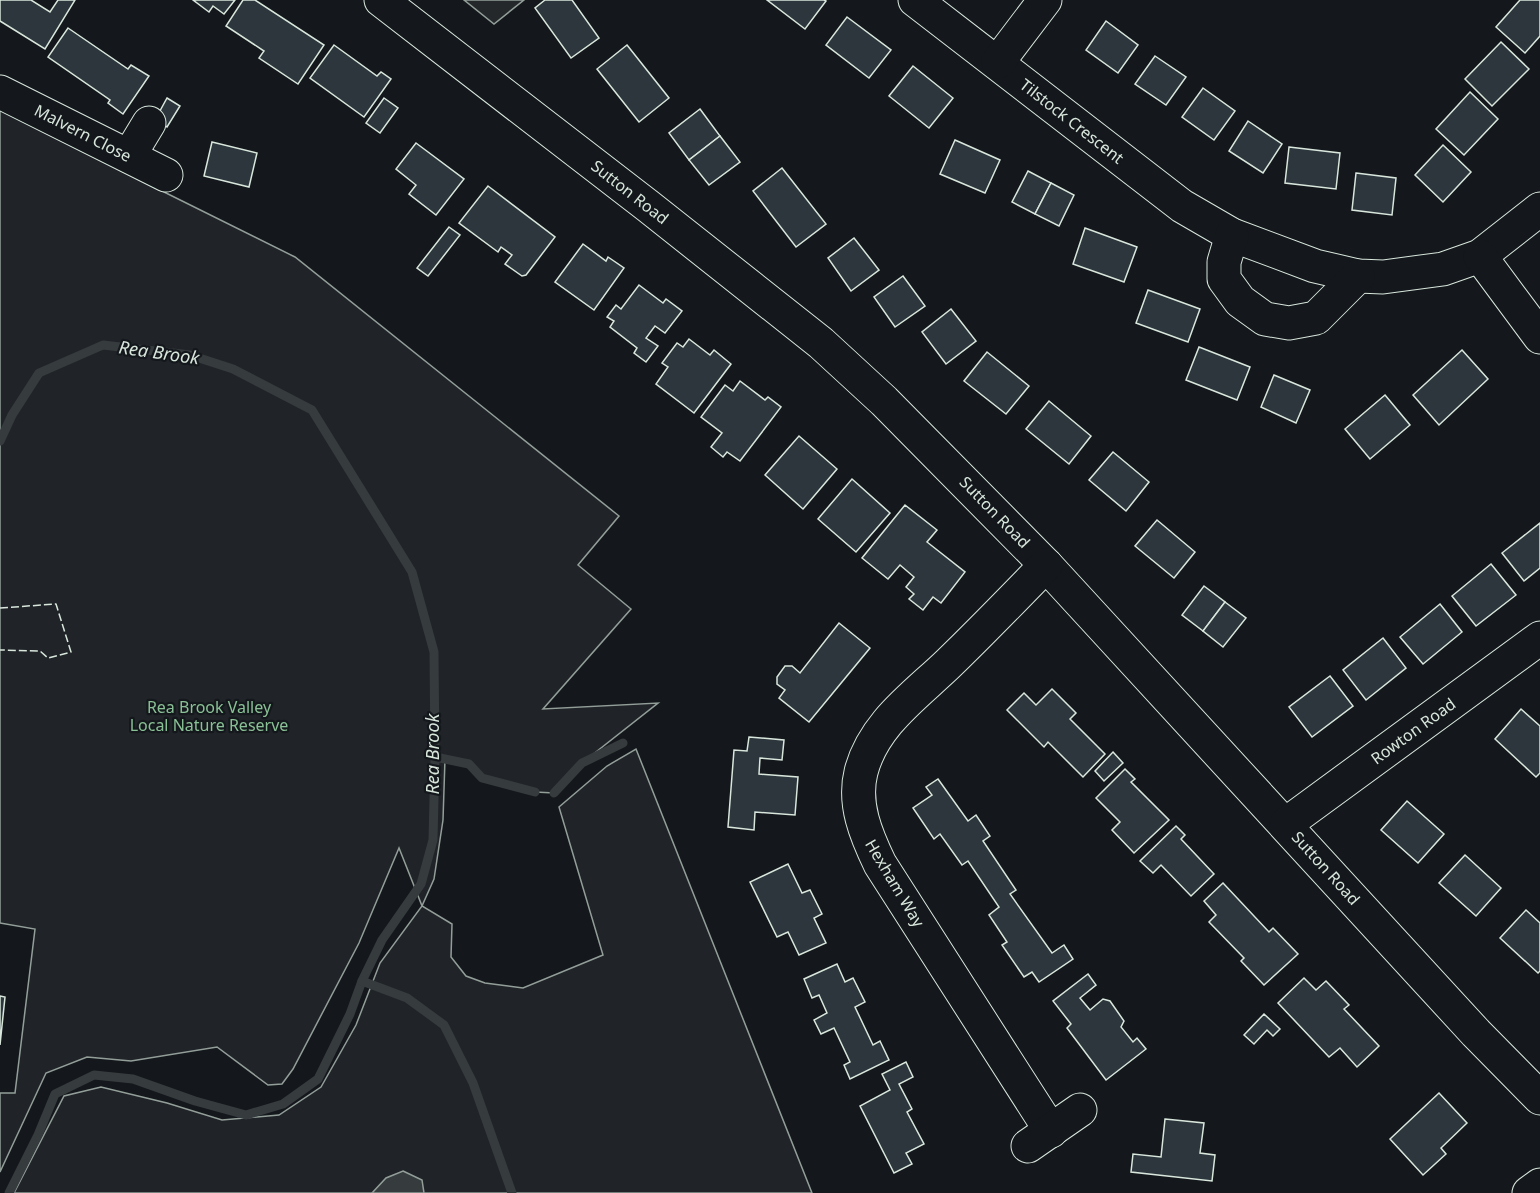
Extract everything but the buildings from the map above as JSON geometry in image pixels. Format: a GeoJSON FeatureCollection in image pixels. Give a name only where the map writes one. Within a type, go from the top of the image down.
{"type":"FeatureCollection","features":[{"type":"Feature","properties":{"kind":"street","name":"Sutton Road"},"geometry":{"type":"LineString","coordinates":[[381,0],[821,343],[936,452],[1046,565],[1476,1032],[1540,1098]]}},
{"type":"Feature","properties":{"kind":"street","name":"Tilstock Crescent"},"geometry":{"type":"LineString","coordinates":[[915,0],[1173,199],[1232,235],[1315,266],[1358,276],[1383,278],[1443,269],[1480,256],[1540,209]]}},
{"type":"Feature","properties":{"kind":"street"},"geometry":{"type":"LineString","coordinates":[[998,62],[1045,0]]}},
{"type":"Feature","properties":{"kind":"street","name":"Malvern Close"},"geometry":{"type":"LineString","coordinates":[[0,92],[166,175]]}},
{"type":"Feature","properties":{"kind":"street"},"geometry":{"type":"LineString","coordinates":[[129,156],[149,123]]}},
{"type":"Feature","properties":{"kind":"street"},"geometry":{"type":"LineString","coordinates":[[1232,235],[1224,262],[1224,279],[1240,301],[1265,319],[1289,323],[1316,318],[1358,276]]}},
{"type":"Feature","properties":{"kind":"street"},"geometry":{"type":"LineString","coordinates":[[1480,256],[1540,337]]}},
{"type":"Feature","properties":{"kind":"street","name":"Hexham Way"},"geometry":{"type":"LineString","coordinates":[[1046,565],[949,663],[890,718],[871,745],[860,773],[859,805],[865,833],[880,864],[1040,1139],[1080,1110]]}},
{"type":"Feature","properties":{"kind":"street","name":"Rowton Road"},"geometry":{"type":"LineString","coordinates":[[1286,824],[1534,652]]}},
{"type":"Feature","properties":{"kind":"street"},"geometry":{"type":"LineString","coordinates":[[1530,1193],[1540,1185]]}},
{"type":"Feature","properties":{"kind":"green space","name":"Rea Brook Valley Local Nature Reserve"},"geometry":{"type":"Polygon","coordinates":[[[0,106],[158,189],[295,257],[619,516],[578,565],[631,609],[543,709],[658,703],[582,763],[554,793],[535,792],[482,778],[469,764],[445,759],[443,820],[434,879],[422,906],[399,848],[359,943],[293,1069],[282,1084],[268,1085],[217,1047],[131,1061],[87,1057],[46,1073],[0,1172],[0,1093],[15,1093],[35,929],[0,923],[0,106]]]}},
{"type":"Feature","properties":{"kind":"green space"},"geometry":{"type":"Polygon","coordinates":[[[636,749],[812,1193],[14,1193],[64,1096],[101,1087],[167,1103],[222,1120],[279,1115],[321,1087],[356,1025],[380,963],[422,906],[452,924],[451,957],[466,976],[485,983],[523,988],[603,955],[559,807],[607,766],[636,749]]]}},
{"type":"Feature","properties":{"kind":"shaded area"},"geometry":{"type":"Polygon","coordinates":[[[464,0],[524,0],[494,24],[464,0]]]}},
{"type":"Feature","properties":{"kind":"shaded area"},"geometry":{"type":"Polygon","coordinates":[[[403,1171],[422,1180],[424,1193],[372,1193],[386,1178],[403,1171]]]}},
{"type":"Feature","properties":{"kind":"waterway","name":"Rea Brook"},"geometry":{"type":"LineString","coordinates":[[0,441],[12,415],[39,373],[103,345],[190,355],[233,369],[312,410],[412,572],[434,652],[433,840],[421,884],[382,940],[362,981],[350,1014],[318,1079],[283,1104],[246,1115],[195,1101],[133,1079],[94,1075],[55,1094],[38,1135],[9,1193]]}},
{"type":"Feature","properties":{"kind":"waterway"},"geometry":{"type":"LineString","coordinates":[[554,793],[582,763],[623,743]]}},
{"type":"Feature","properties":{"kind":"waterway"},"geometry":{"type":"LineString","coordinates":[[435,757],[469,764],[482,778],[535,792]]}},
{"type":"Feature","properties":{"kind":"waterway"},"geometry":{"type":"LineString","coordinates":[[362,981],[407,998],[444,1025],[473,1083],[512,1193]]}},
{"type":"Feature","properties":{"kind":"fence"},"geometry":{"type":"LineString","coordinates":[[0,608],[56,604],[71,652],[48,658],[40,651],[0,650]]}}]}
